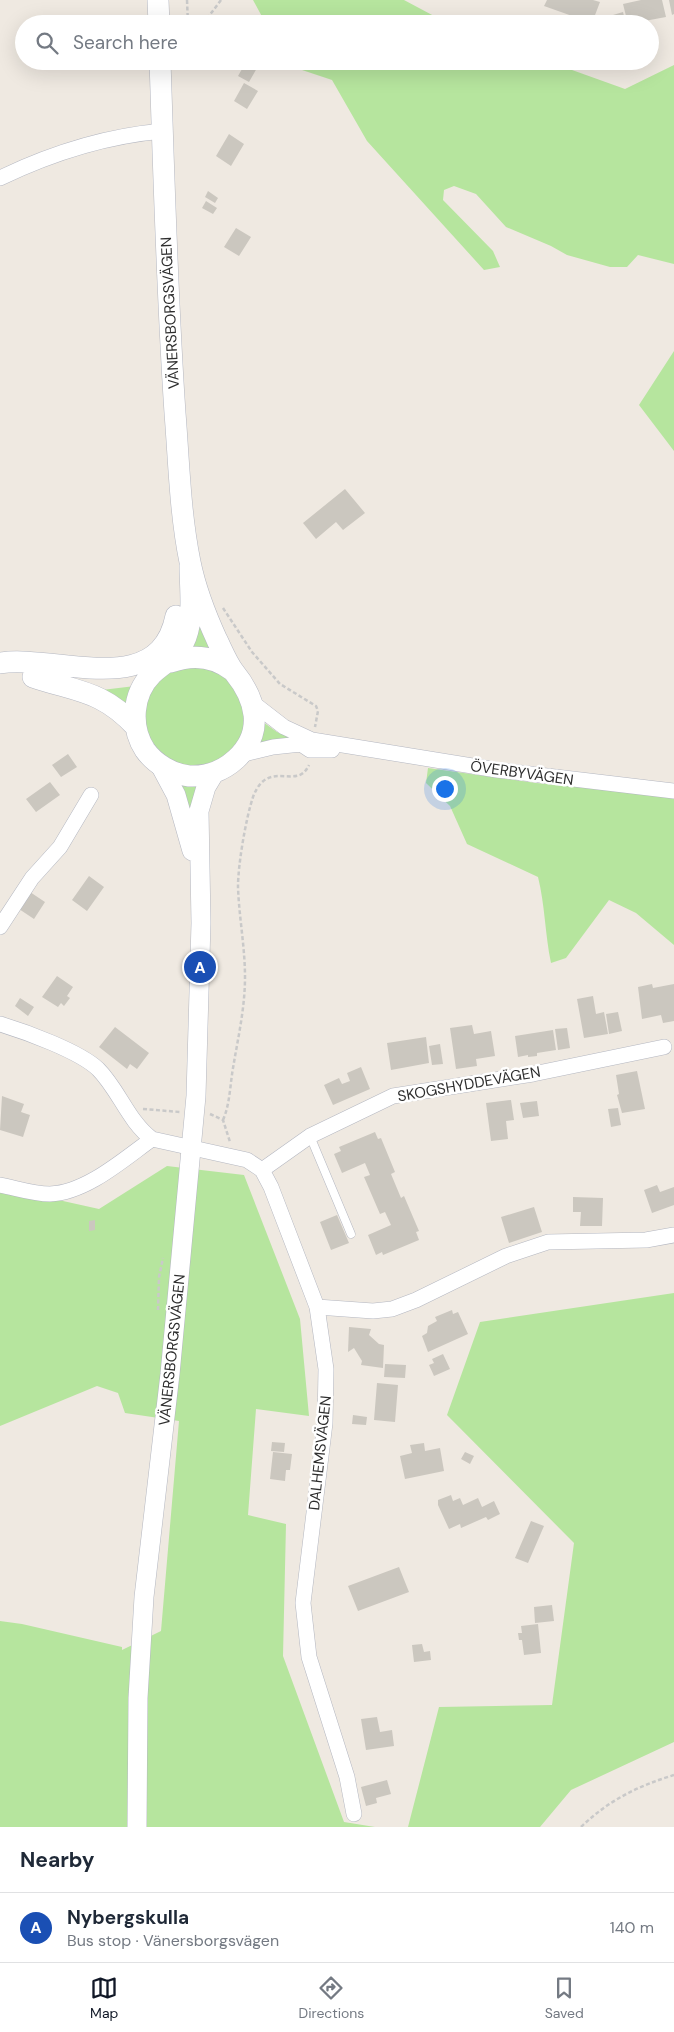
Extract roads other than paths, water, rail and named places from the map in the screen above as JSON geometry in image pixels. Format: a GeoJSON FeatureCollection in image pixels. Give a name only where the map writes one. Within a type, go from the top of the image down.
{"type":"FeatureCollection","features":[{"type":"Feature","properties":{"kind":"main road"},"geometry":{"type":"LineString","coordinates":[[158,0],[159,15]]}},
{"type":"Feature","properties":{"kind":"main road","name":"VÄNERSBORGSVÄGEN"},"geometry":{"type":"LineString","coordinates":[[160,70],[170,325],[183,518],[190,565],[190,616],[186,636],[171,662],[153,674],[143,686],[137,700],[136,727],[144,747],[160,765]]}},
{"type":"Feature","properties":{"kind":"main road"},"geometry":{"type":"LineString","coordinates":[[0,663],[27,662],[59,667],[106,669],[134,664],[152,656],[169,637],[174,626],[178,605],[179,542],[183,518]]}},
{"type":"Feature","properties":{"kind":"main road","name":"VÄNERSBORGSVÄGEN"},"geometry":{"type":"LineString","coordinates":[[190,565],[216,638],[233,671],[247,688],[253,703],[252,730],[240,754],[229,765],[215,772]]}},
{"type":"Feature","properties":{"kind":"main road"},"geometry":{"type":"LineString","coordinates":[[171,662],[181,658],[203,657],[223,664],[233,671]]}},
{"type":"Feature","properties":{"kind":"main road"},"geometry":{"type":"LineString","coordinates":[[0,672],[33,677],[117,681],[153,674]]}},
{"type":"Feature","properties":{"kind":"main road"},"geometry":{"type":"LineString","coordinates":[[33,677],[92,694],[124,714],[136,727]]}},
{"type":"Feature","properties":{"kind":"main road"},"geometry":{"type":"LineString","coordinates":[[160,765],[187,776],[215,772]]}},
{"type":"Feature","properties":{"kind":"street"},"geometry":{"type":"LineString","coordinates":[[0,178],[42,158],[106,139],[163,131]]}},
{"type":"Feature","properties":{"kind":"street","name":"ÖVERBYVÄGEN"},"geometry":{"type":"LineString","coordinates":[[253,703],[311,745]]}},
{"type":"Feature","properties":{"kind":"street","name":"ÖVERBYVÄGEN"},"geometry":{"type":"LineString","coordinates":[[240,754],[300,744],[371,751],[497,770],[674,791]]}},
{"type":"Feature","properties":{"kind":"street","name":"VÄNERSBORGSVÄGEN"},"geometry":{"type":"LineString","coordinates":[[160,765],[176,795],[200,873]]}},
{"type":"Feature","properties":{"kind":"street","name":"VÄNERSBORGSVÄGEN"},"geometry":{"type":"LineString","coordinates":[[137,1827],[138,1698],[144,1597],[171,1365],[192,1148],[199,1040],[202,923],[199,811],[206,787],[215,772]]}},
{"type":"Feature","properties":{"kind":"street"},"geometry":{"type":"LineString","coordinates":[[0,927],[32,878],[60,847],[90,795]]}},
{"type":"Feature","properties":{"kind":"street"},"geometry":{"type":"LineString","coordinates":[[0,1024],[77,1056],[98,1069],[141,1130],[152,1139],[247,1160],[262,1170]]}},
{"type":"Feature","properties":{"kind":"street","name":"SKOGSHYDDEVÄGEN"},"geometry":{"type":"LineString","coordinates":[[262,1170],[310,1136],[393,1096],[533,1074],[664,1047]]}},
{"type":"Feature","properties":{"kind":"street"},"geometry":{"type":"LineString","coordinates":[[0,1185],[44,1193],[69,1190],[108,1171],[152,1139]]}},
{"type":"Feature","properties":{"kind":"street","name":"DALHEMSVÄGEN"},"geometry":{"type":"LineString","coordinates":[[262,1170],[271,1187],[318,1307],[326,1369],[327,1401],[305,1572],[304,1630],[318,1688],[347,1777],[354,1814]]}},
{"type":"Feature","properties":{"kind":"street"},"geometry":{"type":"LineString","coordinates":[[318,1307],[373,1312],[392,1309],[416,1300],[506,1256],[548,1242],[646,1240],[674,1234]]}},
{"type":"Feature","properties":{"kind":"lane"},"geometry":{"type":"LineString","coordinates":[[310,1136],[351,1234]]}},
{"type":"Feature","properties":{"kind":"place","name":"Nybergskulla"},"geometry":{"type":"Point","coordinates":[200,967]}}]}
